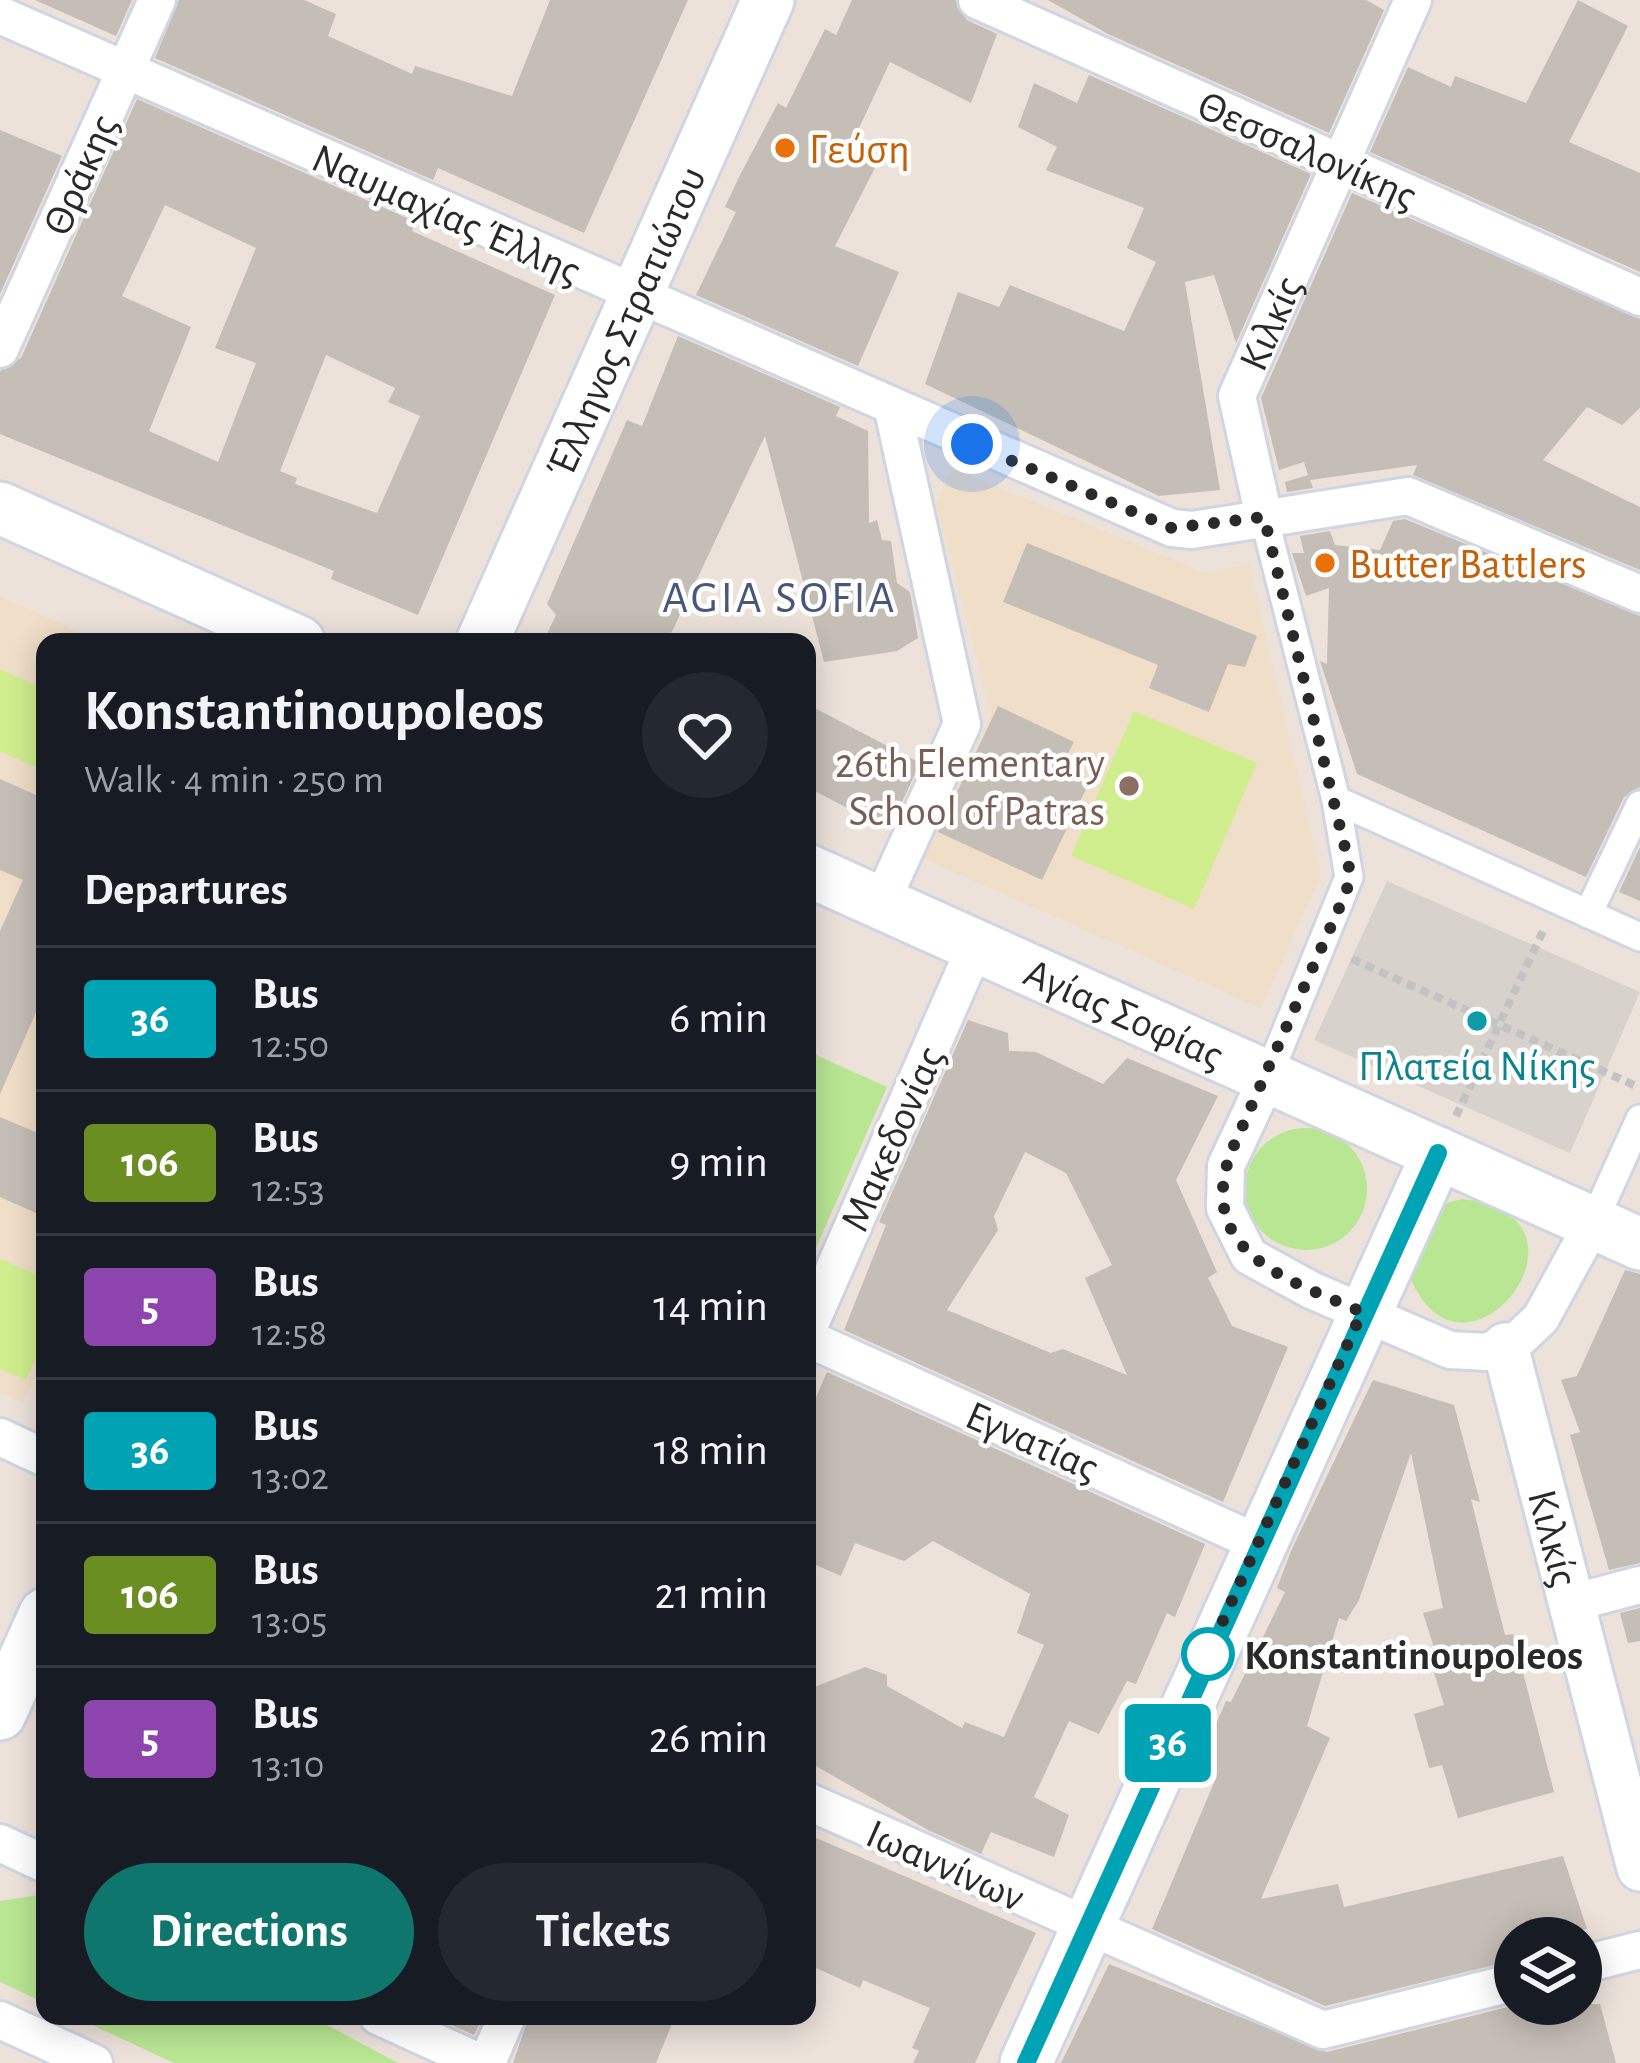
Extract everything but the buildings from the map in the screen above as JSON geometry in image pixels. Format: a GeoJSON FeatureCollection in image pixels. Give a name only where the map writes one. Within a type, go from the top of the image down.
{"type":"FeatureCollection","features":[{"type":"Feature","properties":{"kind":"main road","name":"Έλληνος Στρατιώτου"},"geometry":{"type":"LineString","coordinates":[[486,633],[768,0]]}},
{"type":"Feature","properties":{"kind":"main road"},"geometry":{"type":"LineString","coordinates":[[0,508],[278,633]]}},
{"type":"Feature","properties":{"kind":"main road","name":"Αγίας Σοφίας"},"geometry":{"type":"LineString","coordinates":[[816,874],[1640,1244]]}},
{"type":"Feature","properties":{"kind":"main road"},"geometry":{"type":"LineString","coordinates":[[1026,2063],[1362,1312],[1438,1153]]}},
{"type":"Feature","properties":{"kind":"main road"},"geometry":{"type":"LineString","coordinates":[[0,1714],[36,1634]]}},
{"type":"Feature","properties":{"kind":"street","name":"Θράκης"},"geometry":{"type":"LineString","coordinates":[[0,349],[158,0]]}},
{"type":"Feature","properties":{"kind":"street","name":"Θεσσαλονίκης"},"geometry":{"type":"LineString","coordinates":[[977,0],[1640,297]]}},
{"type":"Feature","properties":{"kind":"street","name":"Κιλκίς"},"geometry":{"type":"LineString","coordinates":[[1268,1076],[1349,878],[1336,800],[1237,396],[1413,0]]}},
{"type":"Feature","properties":{"kind":"street","name":"Ναυμαχίας Έλλης"},"geometry":{"type":"LineString","coordinates":[[0,15],[892,410],[1172,528],[1408,496],[1640,594]]}},
{"type":"Feature","properties":{"kind":"street"},"geometry":{"type":"LineString","coordinates":[[881,903],[962,724],[892,410]]}},
{"type":"Feature","properties":{"kind":"street"},"geometry":{"type":"LineString","coordinates":[[1336,800],[1640,938]]}},
{"type":"Feature","properties":{"kind":"street"},"geometry":{"type":"LineString","coordinates":[[1588,914],[1640,805]]}},
{"type":"Feature","properties":{"kind":"street","name":"Μακεδονίας"},"geometry":{"type":"LineString","coordinates":[[816,1313],[976,945]]}},
{"type":"Feature","properties":{"kind":"street"},"geometry":{"type":"LineString","coordinates":[[1268,1076],[1223,1177],[1225,1208],[1234,1237],[1263,1266],[1450,1351],[1479,1354],[1505,1346],[1541,1318],[1593,1223],[1640,1119]]}},
{"type":"Feature","properties":{"kind":"street","name":"Εγνατίας"},"geometry":{"type":"LineString","coordinates":[[816,1338],[1258,1543]]}},
{"type":"Feature","properties":{"kind":"street","name":"Κιλκίς"},"geometry":{"type":"LineString","coordinates":[[1505,1346],[1640,1868]]}},
{"type":"Feature","properties":{"kind":"street"},"geometry":{"type":"LineString","coordinates":[[0,1438],[36,1454]]}},
{"type":"Feature","properties":{"kind":"street"},"geometry":{"type":"LineString","coordinates":[[1572,1603],[1640,1585]]}},
{"type":"Feature","properties":{"kind":"street","name":"Ιωαννίνων"},"geometry":{"type":"LineString","coordinates":[[816,1805],[1086,1927],[1327,2047]]}},
{"type":"Feature","properties":{"kind":"street"},"geometry":{"type":"LineString","coordinates":[[0,1843],[36,1860]]}},
{"type":"Feature","properties":{"kind":"street"},"geometry":{"type":"LineString","coordinates":[[1602,1960],[1640,1950]]}},
{"type":"Feature","properties":{"kind":"street"},"geometry":{"type":"LineString","coordinates":[[1327,2047],[1494,1989]]}},
{"type":"Feature","properties":{"kind":"street"},"geometry":{"type":"LineString","coordinates":[[0,2020],[94,2063]]}},
{"type":"Feature","properties":{"kind":"street"},"geometry":{"type":"LineString","coordinates":[[398,2025],[484,2063],[503,2025]]}},
{"type":"Feature","properties":{"kind":"path"},"geometry":{"type":"LineString","coordinates":[[1438,1153],[1558,901]]}},
{"type":"Feature","properties":{"kind":"path"},"geometry":{"type":"LineString","coordinates":[[1324,946],[1640,1088]]}},
{"type":"Feature","properties":{"kind":"shaded area","name":"26th Elementary School of Patras"},"geometry":{"type":"Polygon","coordinates":[[[952,468],[1205,573],[1249,564],[1321,875],[1261,1008],[924,859],[991,714],[936,503],[952,468]]]}},
{"type":"Feature","properties":{"kind":"shaded area"},"geometry":{"type":"Polygon","coordinates":[[[0,596],[82,633],[36,633],[36,1374],[23,1403],[0,1392],[0,596]]]}},
{"type":"Feature","properties":{"kind":"shaded area","name":"Πλατεία Νίκης"},"geometry":{"type":"Polygon","coordinates":[[[1387,881],[1640,992],[1570,1153],[1314,1040],[1387,881]]]}},
{"type":"Feature","properties":{"kind":"green space"},"geometry":{"type":"Polygon","coordinates":[[[0,669],[36,686],[36,768],[0,751],[0,669]]]}},
{"type":"Feature","properties":{"kind":"green space"},"geometry":{"type":"Polygon","coordinates":[[[1134,711],[1257,763],[1194,909],[1071,856],[1134,711]]]}},
{"type":"Feature","properties":{"kind":"green space"},"geometry":{"type":"Polygon","coordinates":[[[816,1055],[887,1087],[816,1248],[816,1055]]]}},
{"type":"Feature","properties":{"kind":"green space"},"geometry":{"type":"Polygon","coordinates":[[[1306,1128],[1329,1133],[1349,1146],[1362,1166],[1367,1189],[1362,1212],[1349,1232],[1329,1245],[1306,1250],[1283,1245],[1263,1232],[1250,1212],[1245,1189],[1250,1166],[1263,1146],[1283,1133],[1306,1128]]]}},
{"type":"Feature","properties":{"kind":"green space"},"geometry":{"type":"Polygon","coordinates":[[[1462,1199],[1506,1213],[1526,1237],[1526,1267],[1512,1295],[1488,1316],[1459,1322],[1430,1309],[1407,1269],[1443,1204],[1462,1199]]]}},
{"type":"Feature","properties":{"kind":"green space"},"geometry":{"type":"Polygon","coordinates":[[[0,1259],[36,1274],[36,1357],[26,1380],[0,1369],[0,1259]]]}},
{"type":"Feature","properties":{"kind":"green space"},"geometry":{"type":"Polygon","coordinates":[[[36,1895],[36,1999],[0,1982],[0,1901],[36,1895]]]}},
{"type":"Feature","properties":{"kind":"green space"},"geometry":{"type":"Polygon","coordinates":[[[92,2025],[327,2025],[398,2063],[174,2063],[92,2025]]]}},
{"type":"Feature","properties":{"kind":"bus line","name":"36"},"geometry":{"type":"LineString","coordinates":[[1026,2063],[1362,1312],[1438,1153]]}},
{"type":"Feature","properties":{"kind":"place","name":"Γεύση"},"geometry":{"type":"Point","coordinates":[785,148]}},
{"type":"Feature","properties":{"kind":"place","name":"Butter Battlers"},"geometry":{"type":"Point","coordinates":[1325,563]}},
{"type":"Feature","properties":{"kind":"place","name":"26th Elementary School of Patras"},"geometry":{"type":"Point","coordinates":[1129,786]}},
{"type":"Feature","properties":{"kind":"place","name":"Πλατεία Νίκης"},"geometry":{"type":"Point","coordinates":[1477,1021]}},
{"type":"Feature","properties":{"kind":"place","name":"Konstantinoupoleos"},"geometry":{"type":"Point","coordinates":[1208,1654]}},
{"type":"Feature","properties":{"kind":"district","name":"AGIA SOFIA"},"geometry":{"type":"Point","coordinates":[780,596]}},
{"type":"Feature","properties":{"kind":"route"},"geometry":{"type":"LineString","coordinates":[[972,444],[1172,528],[1186,530],[1264,517],[1349,864],[1347,890],[1231,1152],[1222,1192],[1234,1237],[1255,1262],[1362,1312],[1208,1654]]}}]}
